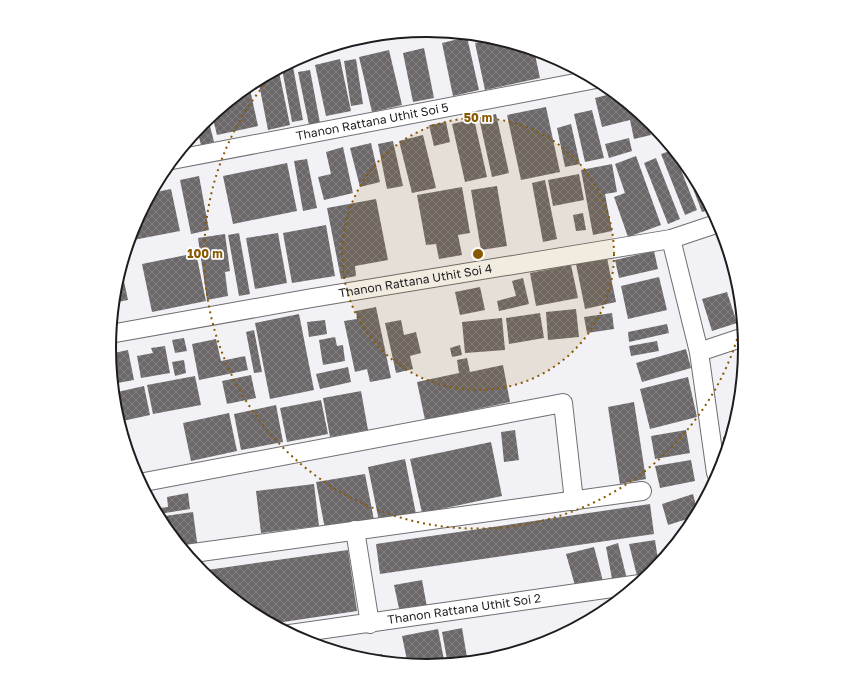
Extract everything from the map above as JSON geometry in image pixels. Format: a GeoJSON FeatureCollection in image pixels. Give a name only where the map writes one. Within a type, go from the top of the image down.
{"type":"FeatureCollection","features":[{"type":"Feature","properties":{"kind":"street","name":"Thanon Rattana Uthit Soi 5"},"geometry":{"type":"LineString","coordinates":[[181,158],[586,81]]}},
{"type":"Feature","properties":{"kind":"street","name":"Thanon Rattana Uthit Soi 4"},"geometry":{"type":"LineString","coordinates":[[116,333],[312,298],[671,239],[713,225]]}},
{"type":"Feature","properties":{"kind":"street"},"geometry":{"type":"LineString","coordinates":[[671,239],[699,352],[715,467]]}},
{"type":"Feature","properties":{"kind":"street"},"geometry":{"type":"LineString","coordinates":[[699,352],[738,339]]}},
{"type":"Feature","properties":{"kind":"street"},"geometry":{"type":"LineString","coordinates":[[146,482],[563,403],[574,501]]}},
{"type":"Feature","properties":{"kind":"street"},"geometry":{"type":"LineString","coordinates":[[192,553],[642,491]]}},
{"type":"Feature","properties":{"kind":"street"},"geometry":{"type":"LineString","coordinates":[[355,530],[370,624]]}},
{"type":"Feature","properties":{"kind":"street","name":"Thanon Rattana Uthit Soi 2"},"geometry":{"type":"LineString","coordinates":[[300,633],[370,624],[629,586]]}},
{"type":"Feature","properties":{"kind":"building"},"geometry":{"type":"Polygon","coordinates":[[[458,39],[468,40],[479,90],[453,96],[442,43],[458,39]]]}},
{"type":"Feature","properties":{"kind":"building"},"geometry":{"type":"Polygon","coordinates":[[[475,43],[488,43],[536,57],[540,78],[485,90],[475,43]]]}},
{"type":"Feature","properties":{"kind":"building"},"geometry":{"type":"Polygon","coordinates":[[[424,48],[434,98],[413,102],[403,53],[424,48]]]}},
{"type":"Feature","properties":{"kind":"building"},"geometry":{"type":"Polygon","coordinates":[[[389,50],[402,105],[372,112],[359,57],[389,50]]]}},
{"type":"Feature","properties":{"kind":"building"},"geometry":{"type":"Polygon","coordinates":[[[340,59],[351,111],[326,116],[315,65],[340,59]]]}},
{"type":"Feature","properties":{"kind":"building"},"geometry":{"type":"Polygon","coordinates":[[[356,59],[363,104],[351,106],[344,61],[356,59]]]}},
{"type":"Feature","properties":{"kind":"building"},"geometry":{"type":"Polygon","coordinates":[[[293,67],[303,120],[292,122],[283,73],[293,67]]]}},
{"type":"Feature","properties":{"kind":"building"},"geometry":{"type":"Polygon","coordinates":[[[310,70],[320,123],[309,125],[298,72],[310,70]]]}},
{"type":"Feature","properties":{"kind":"building"},"geometry":{"type":"Polygon","coordinates":[[[279,74],[290,125],[268,130],[259,86],[279,74]]]}},
{"type":"Feature","properties":{"kind":"building"},"geometry":{"type":"Polygon","coordinates":[[[250,92],[258,126],[217,135],[214,122],[237,101],[250,92]]]}},
{"type":"Feature","properties":{"kind":"building"},"geometry":{"type":"Polygon","coordinates":[[[608,95],[647,128],[651,135],[634,139],[630,120],[602,127],[595,98],[608,95]]]}},
{"type":"Feature","properties":{"kind":"building"},"geometry":{"type":"Polygon","coordinates":[[[546,107],[560,172],[521,180],[507,115],[546,107]]]}},
{"type":"Feature","properties":{"kind":"building"},"geometry":{"type":"Polygon","coordinates":[[[592,110],[604,158],[585,162],[574,114],[592,110]]]}},
{"type":"Feature","properties":{"kind":"building"},"geometry":{"type":"Polygon","coordinates":[[[496,114],[509,173],[492,177],[479,118],[496,114]]]}},
{"type":"Feature","properties":{"kind":"building"},"geometry":{"type":"Polygon","coordinates":[[[474,119],[487,177],[465,182],[452,124],[474,119]]]}},
{"type":"Feature","properties":{"kind":"building"},"geometry":{"type":"Polygon","coordinates":[[[446,122],[450,142],[434,146],[429,125],[446,122]]]}},
{"type":"Feature","properties":{"kind":"building"},"geometry":{"type":"Polygon","coordinates":[[[571,124],[580,164],[565,167],[557,128],[571,124]]]}},
{"type":"Feature","properties":{"kind":"building"},"geometry":{"type":"Polygon","coordinates":[[[210,125],[214,142],[201,145],[199,137],[210,125]]]}},
{"type":"Feature","properties":{"kind":"building"},"geometry":{"type":"Polygon","coordinates":[[[423,135],[436,188],[412,193],[399,141],[423,135]]]}},
{"type":"Feature","properties":{"kind":"building"},"geometry":{"type":"Polygon","coordinates":[[[629,138],[632,151],[609,158],[605,144],[629,138]]]}},
{"type":"Feature","properties":{"kind":"building"},"geometry":{"type":"Polygon","coordinates":[[[393,141],[403,186],[387,189],[378,144],[393,141]]]}},
{"type":"Feature","properties":{"kind":"building"},"geometry":{"type":"Polygon","coordinates":[[[371,143],[380,182],[360,187],[350,148],[371,143]]]}},
{"type":"Feature","properties":{"kind":"building"},"geometry":{"type":"Polygon","coordinates":[[[343,147],[353,193],[324,200],[318,177],[331,174],[326,152],[343,147]]]}},
{"type":"Feature","properties":{"kind":"building"},"geometry":{"type":"Polygon","coordinates":[[[668,152],[680,166],[697,210],[685,215],[661,154],[668,152]]]}},
{"type":"Feature","properties":{"kind":"building"},"geometry":{"type":"Polygon","coordinates":[[[636,156],[661,225],[628,237],[614,197],[625,193],[615,164],[636,156]]]}},
{"type":"Feature","properties":{"kind":"building"},"geometry":{"type":"Polygon","coordinates":[[[656,158],[680,219],[668,224],[644,163],[656,158]]]}},
{"type":"Feature","properties":{"kind":"building"},"geometry":{"type":"Polygon","coordinates":[[[307,159],[317,208],[303,211],[294,161],[307,159]]]}},
{"type":"Feature","properties":{"kind":"building"},"geometry":{"type":"Polygon","coordinates":[[[287,163],[297,211],[233,224],[223,176],[287,163]]]}},
{"type":"Feature","properties":{"kind":"building"},"geometry":{"type":"Polygon","coordinates":[[[612,164],[617,192],[605,194],[612,231],[593,235],[581,170],[612,164]]]}},
{"type":"Feature","properties":{"kind":"building"},"geometry":{"type":"Polygon","coordinates":[[[579,174],[584,200],[553,206],[548,180],[579,174]]]}},
{"type":"Feature","properties":{"kind":"building"},"geometry":{"type":"Polygon","coordinates":[[[199,176],[209,230],[191,234],[180,180],[199,176]]]}},
{"type":"Feature","properties":{"kind":"building"},"geometry":{"type":"Polygon","coordinates":[[[545,180],[557,239],[543,242],[532,183],[545,180]]]}},
{"type":"Feature","properties":{"kind":"building"},"geometry":{"type":"Polygon","coordinates":[[[691,183],[706,211],[702,212],[691,183]]]}},
{"type":"Feature","properties":{"kind":"building"},"geometry":{"type":"Polygon","coordinates":[[[497,186],[507,246],[481,250],[471,190],[497,186]]]}},
{"type":"Feature","properties":{"kind":"building"},"geometry":{"type":"Polygon","coordinates":[[[462,187],[470,233],[458,235],[462,255],[439,259],[436,244],[426,245],[417,195],[462,187]]]}},
{"type":"Feature","properties":{"kind":"building"},"geometry":{"type":"Polygon","coordinates":[[[171,189],[180,231],[135,240],[139,229],[158,192],[171,189]]]}},
{"type":"Feature","properties":{"kind":"building"},"geometry":{"type":"Polygon","coordinates":[[[376,199],[388,260],[355,266],[356,276],[341,279],[327,208],[376,199]]]}},
{"type":"Feature","properties":{"kind":"building"},"geometry":{"type":"Polygon","coordinates":[[[583,213],[586,230],[576,231],[573,215],[583,213]]]}},
{"type":"Feature","properties":{"kind":"building"},"geometry":{"type":"Polygon","coordinates":[[[326,225],[335,276],[292,283],[283,233],[326,225]]]}},
{"type":"Feature","properties":{"kind":"building"},"geometry":{"type":"Polygon","coordinates":[[[239,233],[250,294],[239,296],[228,235],[239,233]]]}},
{"type":"Feature","properties":{"kind":"building"},"geometry":{"type":"Polygon","coordinates":[[[278,233],[287,283],[255,289],[246,238],[278,233]]]}},
{"type":"Feature","properties":{"kind":"building"},"geometry":{"type":"Polygon","coordinates":[[[225,234],[230,271],[225,272],[228,296],[207,300],[198,238],[225,234]]]}},
{"type":"Feature","properties":{"kind":"building"},"geometry":{"type":"Polygon","coordinates":[[[654,251],[658,269],[619,278],[615,260],[654,251]]]}},
{"type":"Feature","properties":{"kind":"building"},"geometry":{"type":"Polygon","coordinates":[[[196,253],[206,301],[152,312],[142,264],[196,253]]]}},
{"type":"Feature","properties":{"kind":"building"},"geometry":{"type":"Polygon","coordinates":[[[607,258],[616,302],[585,309],[576,264],[607,258]]]}},
{"type":"Feature","properties":{"kind":"building"},"geometry":{"type":"Polygon","coordinates":[[[571,265],[578,298],[536,306],[530,273],[571,265]]]}},
{"type":"Feature","properties":{"kind":"building"},"geometry":{"type":"Polygon","coordinates":[[[659,277],[667,310],[628,319],[621,286],[659,277]]]}},
{"type":"Feature","properties":{"kind":"building"},"geometry":{"type":"Polygon","coordinates":[[[123,278],[128,300],[119,302],[123,278]]]}},
{"type":"Feature","properties":{"kind":"building"},"geometry":{"type":"Polygon","coordinates":[[[523,278],[529,304],[499,311],[497,301],[516,296],[512,281],[523,278]]]}},
{"type":"Feature","properties":{"kind":"building"},"geometry":{"type":"Polygon","coordinates":[[[480,287],[485,310],[460,315],[455,292],[480,287]]]}},
{"type":"Feature","properties":{"kind":"building"},"geometry":{"type":"Polygon","coordinates":[[[727,292],[737,323],[712,331],[702,299],[727,292]]]}},
{"type":"Feature","properties":{"kind":"building"},"geometry":{"type":"Polygon","coordinates":[[[376,307],[391,378],[370,382],[367,369],[355,372],[344,321],[357,319],[356,311],[376,307]]]}},
{"type":"Feature","properties":{"kind":"building"},"geometry":{"type":"Polygon","coordinates":[[[576,309],[579,337],[548,340],[546,312],[576,309]]]}},
{"type":"Feature","properties":{"kind":"building"},"geometry":{"type":"Polygon","coordinates":[[[540,313],[544,338],[509,344],[506,318],[540,313]]]}},
{"type":"Feature","properties":{"kind":"building"},"geometry":{"type":"Polygon","coordinates":[[[612,313],[614,329],[587,333],[584,317],[612,313]]]}},
{"type":"Feature","properties":{"kind":"building"},"geometry":{"type":"Polygon","coordinates":[[[299,314],[314,390],[270,399],[255,323],[299,314]]]}},
{"type":"Feature","properties":{"kind":"building"},"geometry":{"type":"Polygon","coordinates":[[[502,318],[505,350],[465,353],[462,322],[502,318]]]}},
{"type":"Feature","properties":{"kind":"building"},"geometry":{"type":"Polygon","coordinates":[[[325,320],[327,334],[309,337],[307,322],[325,320]]]}},
{"type":"Feature","properties":{"kind":"building"},"geometry":{"type":"Polygon","coordinates":[[[401,320],[404,335],[416,332],[421,353],[410,356],[413,369],[396,373],[385,323],[401,320]]]}},
{"type":"Feature","properties":{"kind":"building"},"geometry":{"type":"Polygon","coordinates":[[[667,324],[669,333],[629,342],[628,332],[667,324]]]}},
{"type":"Feature","properties":{"kind":"building"},"geometry":{"type":"Polygon","coordinates":[[[254,330],[262,372],[254,373],[246,332],[254,330]]]}},
{"type":"Feature","properties":{"kind":"building"},"geometry":{"type":"Polygon","coordinates":[[[335,337],[337,346],[343,345],[345,361],[323,365],[319,340],[335,337]]]}},
{"type":"Feature","properties":{"kind":"building"},"geometry":{"type":"Polygon","coordinates":[[[184,338],[187,351],[175,353],[172,340],[184,338]]]}},
{"type":"Feature","properties":{"kind":"building"},"geometry":{"type":"Polygon","coordinates":[[[216,339],[221,361],[245,356],[248,370],[199,380],[192,344],[216,339]]]}},
{"type":"Feature","properties":{"kind":"building"},"geometry":{"type":"Polygon","coordinates":[[[657,341],[659,351],[631,356],[629,346],[657,341]]]}},
{"type":"Feature","properties":{"kind":"building"},"geometry":{"type":"Polygon","coordinates":[[[460,345],[462,355],[452,357],[450,348],[460,345]]]}},
{"type":"Feature","properties":{"kind":"building"},"geometry":{"type":"Polygon","coordinates":[[[165,346],[170,373],[141,378],[137,356],[153,353],[151,348],[165,346]]]}},
{"type":"Feature","properties":{"kind":"building"},"geometry":{"type":"Polygon","coordinates":[[[686,349],[691,368],[642,382],[636,363],[686,349]]]}},
{"type":"Feature","properties":{"kind":"building"},"geometry":{"type":"Polygon","coordinates":[[[128,350],[134,380],[117,383],[116,353],[128,350]]]}},
{"type":"Feature","properties":{"kind":"building"},"geometry":{"type":"Polygon","coordinates":[[[467,358],[470,372],[503,365],[510,402],[425,420],[417,382],[459,373],[457,360],[467,358]]]}},
{"type":"Feature","properties":{"kind":"building"},"geometry":{"type":"Polygon","coordinates":[[[184,360],[186,373],[175,376],[172,362],[184,360]]]}},
{"type":"Feature","properties":{"kind":"building"},"geometry":{"type":"Polygon","coordinates":[[[348,367],[351,382],[320,389],[316,374],[348,367]]]}},
{"type":"Feature","properties":{"kind":"building"},"geometry":{"type":"Polygon","coordinates":[[[251,375],[256,398],[227,404],[222,381],[251,375]]]}},
{"type":"Feature","properties":{"kind":"building"},"geometry":{"type":"Polygon","coordinates":[[[195,376],[201,405],[153,414],[147,385],[195,376]]]}},
{"type":"Feature","properties":{"kind":"building"},"geometry":{"type":"Polygon","coordinates":[[[688,377],[697,417],[650,429],[640,389],[688,377]]]}},
{"type":"Feature","properties":{"kind":"building"},"geometry":{"type":"Polygon","coordinates":[[[144,386],[150,415],[124,421],[118,392],[144,386]]]}},
{"type":"Feature","properties":{"kind":"building"},"geometry":{"type":"Polygon","coordinates":[[[361,391],[368,430],[330,437],[323,398],[361,391]]]}},
{"type":"Feature","properties":{"kind":"building"},"geometry":{"type":"Polygon","coordinates":[[[321,400],[328,434],[287,442],[280,408],[321,400]]]}},
{"type":"Feature","properties":{"kind":"building"},"geometry":{"type":"Polygon","coordinates":[[[634,402],[646,479],[620,484],[608,407],[634,402]]]}},
{"type":"Feature","properties":{"kind":"building"},"geometry":{"type":"Polygon","coordinates":[[[276,405],[283,442],[241,450],[234,414],[276,405]]]}},
{"type":"Feature","properties":{"kind":"building"},"geometry":{"type":"Polygon","coordinates":[[[229,413],[237,451],[191,461],[183,423],[229,413]]]}},
{"type":"Feature","properties":{"kind":"building"},"geometry":{"type":"Polygon","coordinates":[[[515,430],[519,460],[504,462],[501,432],[515,430]]]}},
{"type":"Feature","properties":{"kind":"building"},"geometry":{"type":"Polygon","coordinates":[[[686,430],[690,453],[655,459],[651,436],[686,430]]]}},
{"type":"Feature","properties":{"kind":"building"},"geometry":{"type":"Polygon","coordinates":[[[491,442],[502,496],[422,513],[410,459],[491,442]]]}},
{"type":"Feature","properties":{"kind":"building"},"geometry":{"type":"Polygon","coordinates":[[[405,459],[416,514],[379,521],[368,467],[405,459]]]}},
{"type":"Feature","properties":{"kind":"building"},"geometry":{"type":"Polygon","coordinates":[[[691,460],[695,481],[660,488],[655,466],[691,460]]]}},
{"type":"Feature","properties":{"kind":"building"},"geometry":{"type":"Polygon","coordinates":[[[365,474],[374,520],[325,529],[316,482],[365,474]]]}},
{"type":"Feature","properties":{"kind":"building"},"geometry":{"type":"Polygon","coordinates":[[[314,484],[319,526],[261,533],[256,491],[314,484]]]}},
{"type":"Feature","properties":{"kind":"building"},"geometry":{"type":"Polygon","coordinates":[[[188,493],[190,509],[163,513],[159,508],[168,507],[167,497],[188,493]]]}},
{"type":"Feature","properties":{"kind":"building"},"geometry":{"type":"Polygon","coordinates":[[[693,494],[696,506],[688,519],[668,525],[662,504],[693,494]]]}},
{"type":"Feature","properties":{"kind":"building"},"geometry":{"type":"Polygon","coordinates":[[[650,504],[654,534],[380,574],[376,544],[650,504]]]}},
{"type":"Feature","properties":{"kind":"building"},"geometry":{"type":"Polygon","coordinates":[[[193,512],[198,549],[190,550],[164,516],[193,512]]]}},
{"type":"Feature","properties":{"kind":"building"},"geometry":{"type":"Polygon","coordinates":[[[655,540],[658,558],[637,578],[629,544],[655,540]]]}},
{"type":"Feature","properties":{"kind":"building"},"geometry":{"type":"Polygon","coordinates":[[[618,543],[628,583],[613,584],[606,547],[618,543]]]}},
{"type":"Feature","properties":{"kind":"building"},"geometry":{"type":"Polygon","coordinates":[[[594,547],[604,585],[576,589],[566,554],[594,547]]]}},
{"type":"Feature","properties":{"kind":"building"},"geometry":{"type":"Polygon","coordinates":[[[348,550],[357,611],[279,623],[237,596],[208,570],[348,550]]]}},
{"type":"Feature","properties":{"kind":"building"},"geometry":{"type":"Polygon","coordinates":[[[422,580],[427,607],[400,613],[394,585],[422,580]]]}},
{"type":"Feature","properties":{"kind":"building"},"geometry":{"type":"Polygon","coordinates":[[[462,628],[467,657],[447,659],[442,632],[462,628]]]}},
{"type":"Feature","properties":{"kind":"building"},"geometry":{"type":"Polygon","coordinates":[[[438,629],[444,659],[407,659],[402,636],[438,629]]]}}]}
